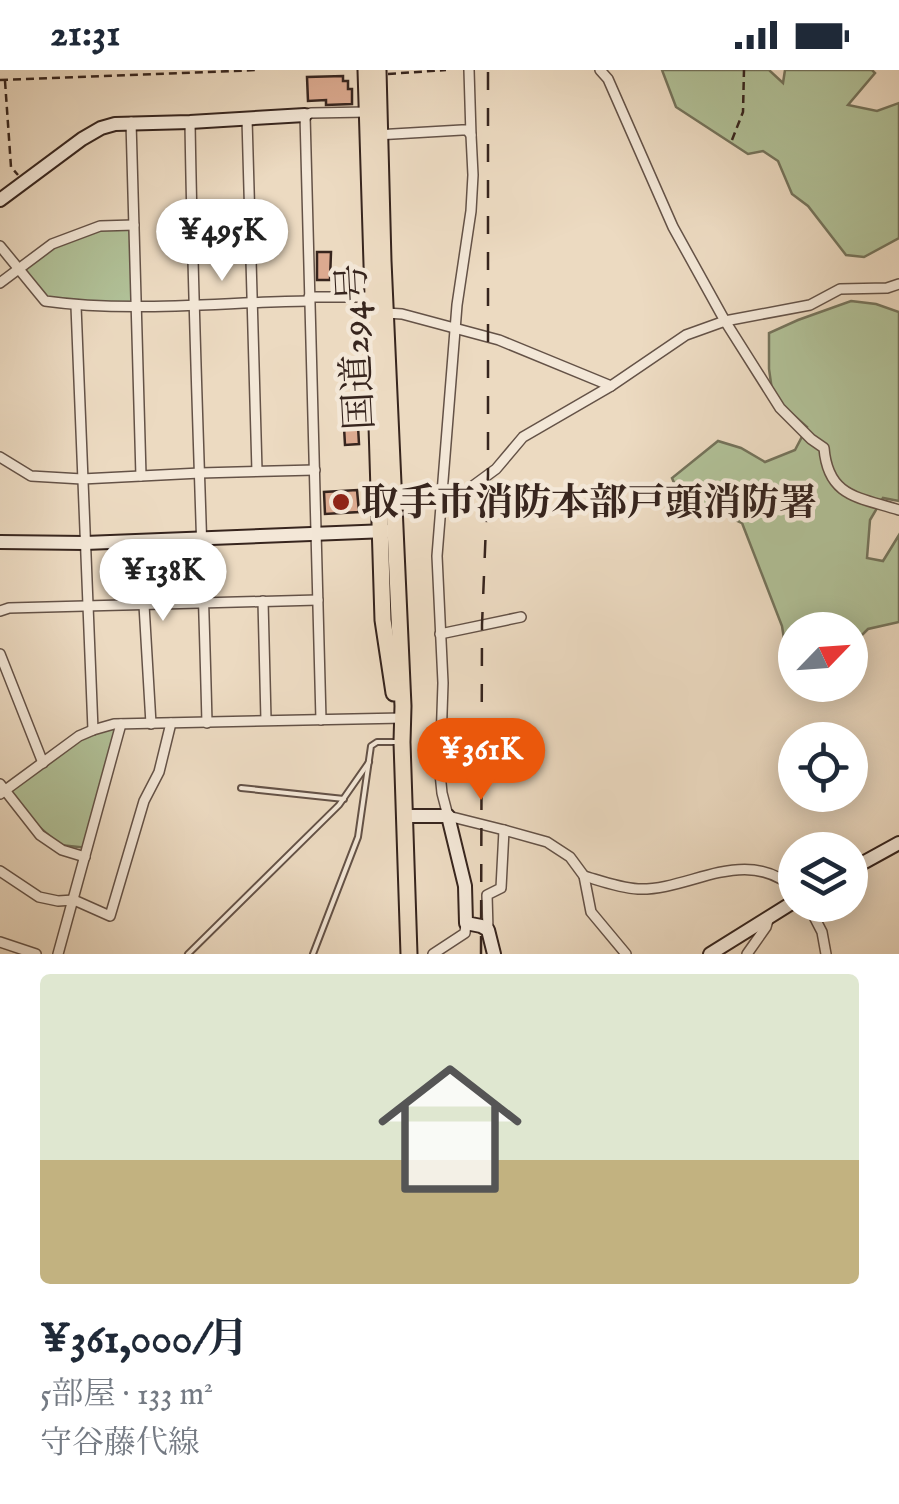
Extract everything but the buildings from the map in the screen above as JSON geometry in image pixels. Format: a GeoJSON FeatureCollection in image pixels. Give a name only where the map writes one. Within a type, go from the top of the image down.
{"type":"FeatureCollection","features":[{"type":"Feature","properties":{"kind":"highway","name":"国道294号"},"geometry":{"type":"LineString","coordinates":[[366,70],[386,313],[387,531],[383,620],[402,742],[410,954]]}},
{"type":"Feature","properties":{"kind":"highway","name":"国道294号"},"geometry":{"type":"LineString","coordinates":[[382,72],[374,134],[373,298],[387,531]]}},
{"type":"Feature","properties":{"kind":"street"},"geometry":{"type":"LineString","coordinates":[[433,954],[465,933],[466,923],[465,886],[440,773],[443,683],[438,556],[455,328],[474,175],[468,70]]}},
{"type":"Feature","properties":{"kind":"street"},"geometry":{"type":"LineString","coordinates":[[600,70],[608,79],[673,227],[780,408],[824,448],[826,470],[840,490],[899,510]]}},
{"type":"Feature","properties":{"kind":"street"},"geometry":{"type":"LineString","coordinates":[[0,200],[100,128],[115,124],[367,112]]}},
{"type":"Feature","properties":{"kind":"street"},"geometry":{"type":"LineString","coordinates":[[304,115],[321,720]]}},
{"type":"Feature","properties":{"kind":"street"},"geometry":{"type":"LineString","coordinates":[[246,119],[257,472]]}},
{"type":"Feature","properties":{"kind":"street"},"geometry":{"type":"LineString","coordinates":[[132,122],[141,476]]}},
{"type":"Feature","properties":{"kind":"street"},"geometry":{"type":"LineString","coordinates":[[190,122],[192,304],[208,723]]}},
{"type":"Feature","properties":{"kind":"street"},"geometry":{"type":"LineString","coordinates":[[374,134],[467,130],[471,135]]}},
{"type":"Feature","properties":{"kind":"street"},"geometry":{"type":"LineString","coordinates":[[0,283],[52,244],[100,226],[134,225]]}},
{"type":"Feature","properties":{"kind":"street"},"geometry":{"type":"LineString","coordinates":[[0,246],[45,301],[76,306],[373,298]]}},
{"type":"Feature","properties":{"kind":"street"},"geometry":{"type":"LineString","coordinates":[[441,502],[466,491],[496,469],[522,437],[611,386],[686,336],[726,321],[810,305],[840,289],[899,284]]}},
{"type":"Feature","properties":{"kind":"street"},"geometry":{"type":"LineString","coordinates":[[76,306],[93,730]]}},
{"type":"Feature","properties":{"kind":"street"},"geometry":{"type":"LineString","coordinates":[[386,313],[499,340],[611,386]]}},
{"type":"Feature","properties":{"kind":"street"},"geometry":{"type":"LineString","coordinates":[[0,457],[31,476],[82,479],[314,470]]}},
{"type":"Feature","properties":{"kind":"street"},"geometry":{"type":"LineString","coordinates":[[0,542],[85,543],[387,531]]}},
{"type":"Feature","properties":{"kind":"street"},"geometry":{"type":"LineString","coordinates":[[0,610],[318,600]]}},
{"type":"Feature","properties":{"kind":"street"},"geometry":{"type":"LineString","coordinates":[[263,602],[266,720]]}},
{"type":"Feature","properties":{"kind":"street"},"geometry":{"type":"LineString","coordinates":[[144,605],[151,724]]}},
{"type":"Feature","properties":{"kind":"street"},"geometry":{"type":"LineString","coordinates":[[440,634],[521,617]]}},
{"type":"Feature","properties":{"kind":"street"},"geometry":{"type":"LineString","coordinates":[[0,654],[43,763]]}},
{"type":"Feature","properties":{"kind":"street"},"geometry":{"type":"LineString","coordinates":[[85,857],[62,850],[40,836],[2,790],[93,730],[121,724],[400,718]]}},
{"type":"Feature","properties":{"kind":"street"},"geometry":{"type":"LineString","coordinates":[[58,954],[121,724]]}},
{"type":"Feature","properties":{"kind":"street"},"geometry":{"type":"LineString","coordinates":[[0,871],[39,897],[74,900],[110,916],[144,801],[159,772],[171,724]]}},
{"type":"Feature","properties":{"kind":"street"},"geometry":{"type":"LineString","coordinates":[[404,816],[448,816],[547,842],[570,857],[584,876],[591,912],[626,954]]}},
{"type":"Feature","properties":{"kind":"street"},"geometry":{"type":"LineString","coordinates":[[494,954],[488,930],[487,895],[501,888],[504,830]]}},
{"type":"Feature","properties":{"kind":"street"},"geometry":{"type":"LineString","coordinates":[[868,860],[899,843]]}},
{"type":"Feature","properties":{"kind":"street"},"geometry":{"type":"LineString","coordinates":[[584,876],[637,888],[659,887],[729,870],[762,872],[778,878]]}},
{"type":"Feature","properties":{"kind":"street"},"geometry":{"type":"LineString","coordinates":[[710,954],[778,912]]}},
{"type":"Feature","properties":{"kind":"street"},"geometry":{"type":"LineString","coordinates":[[748,954],[769,918]]}},
{"type":"Feature","properties":{"kind":"street"},"geometry":{"type":"LineString","coordinates":[[817,922],[826,954]]}},
{"type":"Feature","properties":{"kind":"street"},"geometry":{"type":"LineString","coordinates":[[466,923],[488,930]]}},
{"type":"Feature","properties":{"kind":"street"},"geometry":{"type":"LineString","coordinates":[[0,942],[36,954]]}},
{"type":"Feature","properties":{"kind":"lane"},"geometry":{"type":"LineString","coordinates":[[313,954],[358,837],[371,746],[377,742],[402,742]]}},
{"type":"Feature","properties":{"kind":"lane"},"geometry":{"type":"LineString","coordinates":[[188,954],[344,800],[369,762]]}},
{"type":"Feature","properties":{"kind":"lane"},"geometry":{"type":"LineString","coordinates":[[241,788],[344,800]]}},
{"type":"Feature","properties":{"kind":"path"},"geometry":{"type":"LineString","coordinates":[[11,70],[11,79]]}},
{"type":"Feature","properties":{"kind":"path"},"geometry":{"type":"LineString","coordinates":[[24,182],[11,166],[2,79],[258,70]]}},
{"type":"Feature","properties":{"kind":"path"},"geometry":{"type":"LineString","coordinates":[[382,72],[446,70]]}},
{"type":"Feature","properties":{"kind":"path"},"geometry":{"type":"LineString","coordinates":[[732,140],[743,112],[744,70]]}},
{"type":"Feature","properties":{"kind":"green space"},"geometry":{"type":"Polygon","coordinates":[[[662,70],[769,70],[783,83],[785,70],[872,70],[875,73],[848,105],[877,111],[899,103],[899,238],[864,257],[846,255],[808,206],[792,194],[778,161],[763,151],[748,154],[676,107],[662,70]]]}},
{"type":"Feature","properties":{"kind":"green space"},"geometry":{"type":"Polygon","coordinates":[[[134,225],[137,306],[45,301],[18,269],[52,244],[100,226],[134,225]]]}},
{"type":"Feature","properties":{"kind":"green space"},"geometry":{"type":"Polygon","coordinates":[[[851,301],[899,312],[899,501],[883,498],[870,520],[867,558],[883,561],[899,535],[899,622],[868,629],[868,612],[778,612],[778,616],[742,523],[679,494],[672,478],[718,441],[765,462],[795,450],[807,427],[773,397],[769,333],[851,301]]]}},
{"type":"Feature","properties":{"kind":"green space"},"geometry":{"type":"Polygon","coordinates":[[[121,724],[88,848],[60,845],[5,791],[79,736],[121,724]]]}},
{"type":"Feature","properties":{"kind":"railway"},"geometry":{"type":"LineString","coordinates":[[481,954],[482,625],[488,475],[488,70]]}},
{"type":"Feature","properties":{"kind":"place","name":"取手市消防本部戸頭消防署"},"geometry":{"type":"Point","coordinates":[341,502]}}]}
